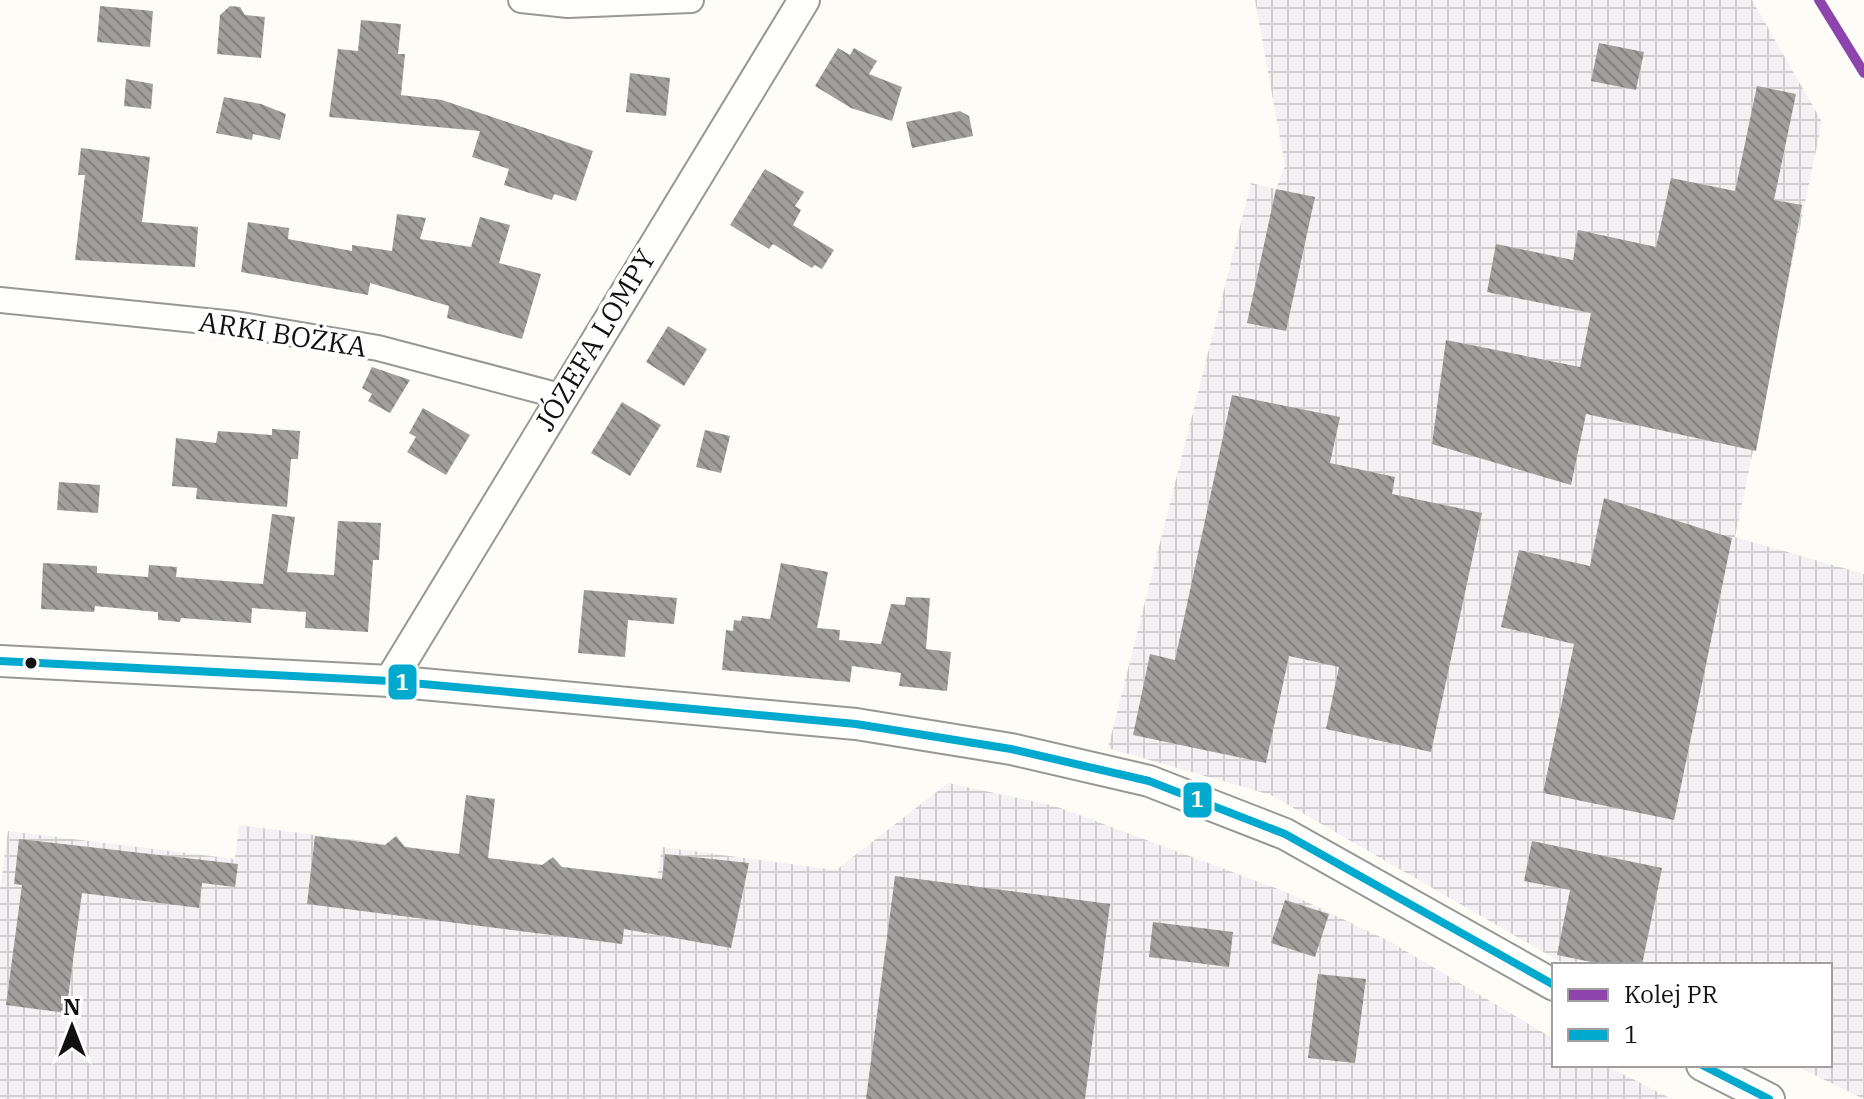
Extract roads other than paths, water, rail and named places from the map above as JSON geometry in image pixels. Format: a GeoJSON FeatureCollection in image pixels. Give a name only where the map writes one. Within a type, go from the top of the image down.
{"type":"FeatureCollection","features":[{"type":"Feature","properties":{"kind":"street"},"geometry":{"type":"LineString","coordinates":[[521,0],[568,5],[691,0]]}},
{"type":"Feature","properties":{"kind":"street","name":"JÓZEFA LOMPY"},"geometry":{"type":"LineString","coordinates":[[390,681],[560,396],[804,0]]}},
{"type":"Feature","properties":{"kind":"street","name":"ARKI BOŻKA"},"geometry":{"type":"LineString","coordinates":[[0,300],[235,324],[378,348],[560,396]]}},
{"type":"Feature","properties":{"kind":"street"},"geometry":{"type":"LineString","coordinates":[[0,661],[390,681],[856,724],[1011,749],[1149,781],[1285,834],[1552,984]]}},
{"type":"Feature","properties":{"kind":"street"},"geometry":{"type":"LineString","coordinates":[[1706,1067],[1769,1099]]}},
{"type":"Feature","properties":{"kind":"rail line","name":"PR"},"geometry":{"type":"LineString","coordinates":[[1819,0],[1864,73]]}}]}
